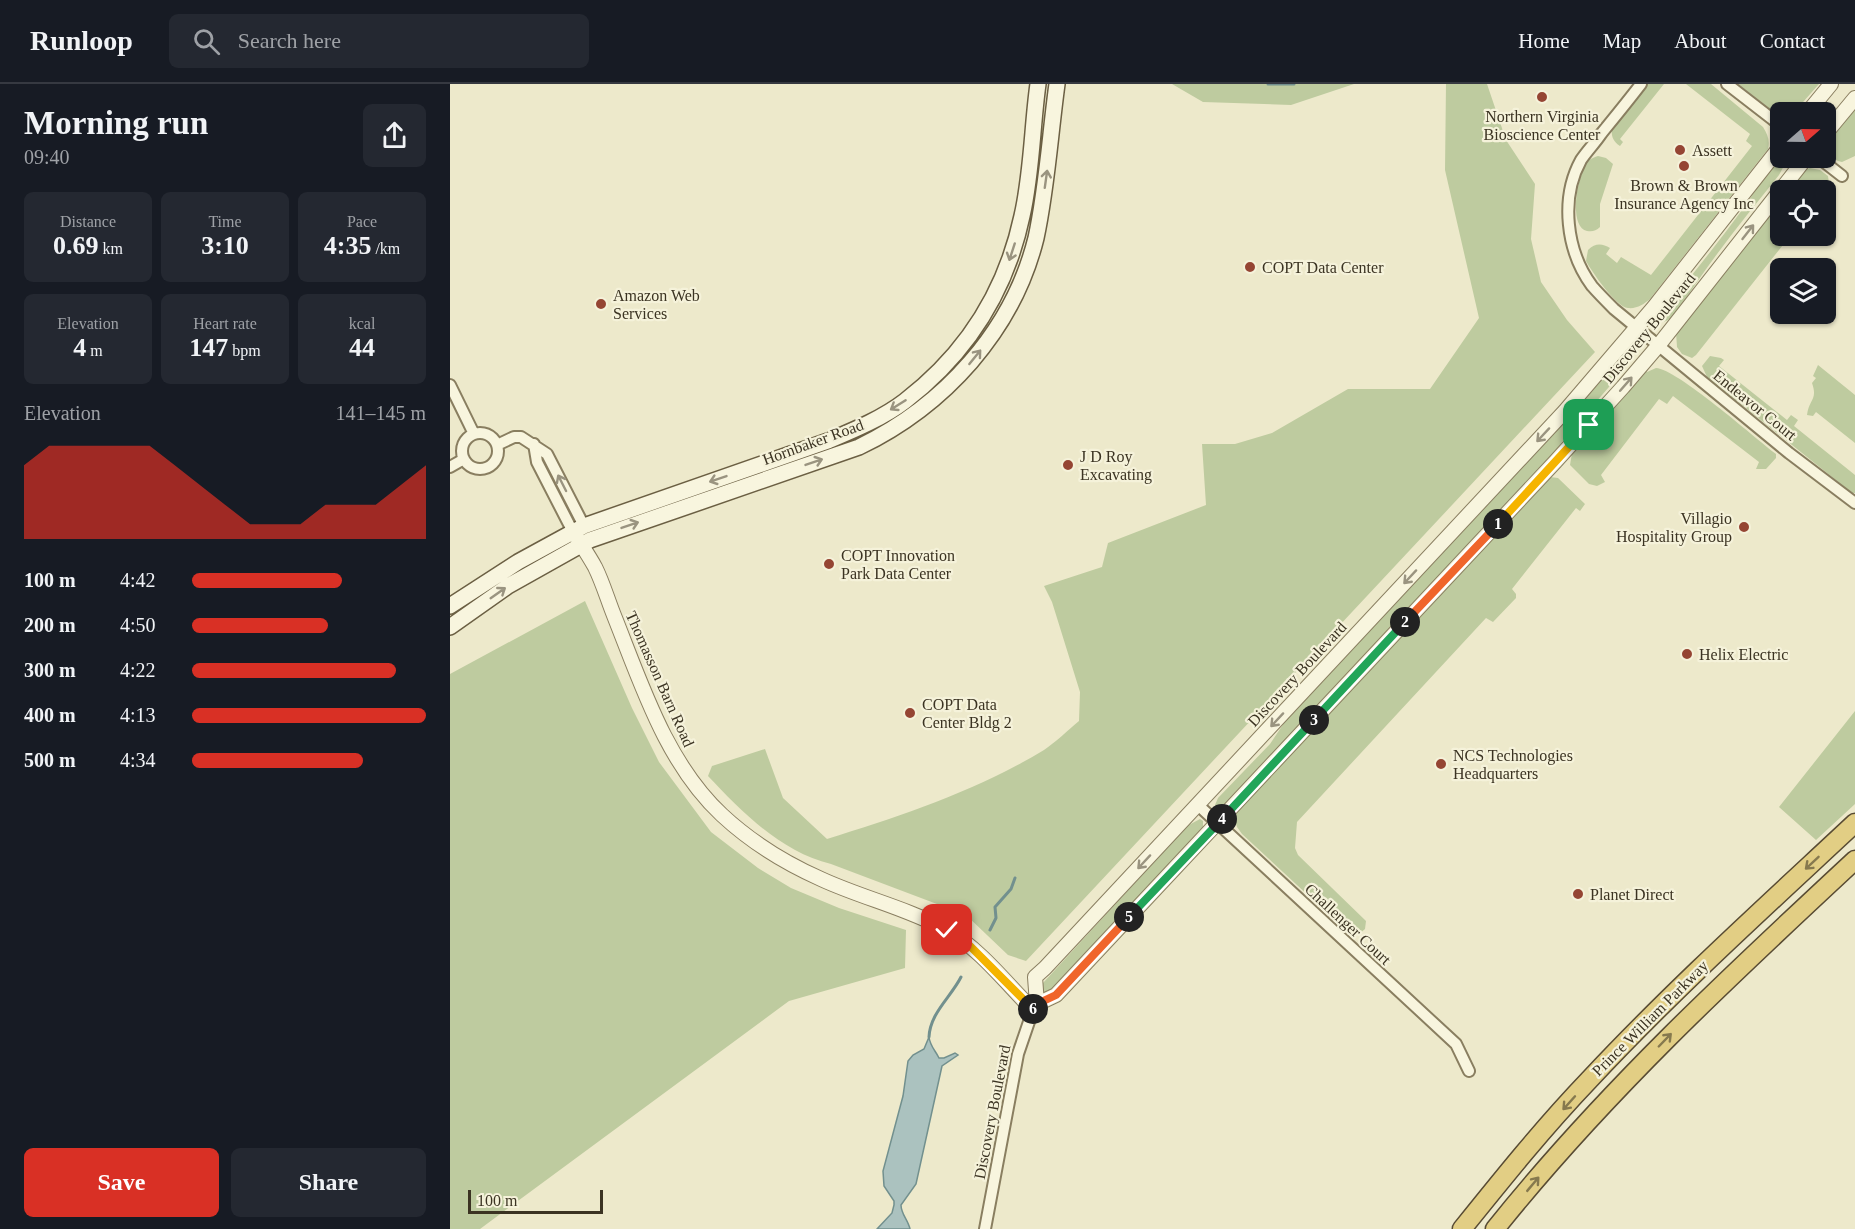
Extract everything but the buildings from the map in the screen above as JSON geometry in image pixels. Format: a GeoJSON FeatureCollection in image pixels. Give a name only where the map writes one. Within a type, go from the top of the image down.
{"type":"FeatureCollection","features":[{"type":"Feature","properties":{"kind":"highway","name":"Prince William Parkway"},"geometry":{"type":"LineString","coordinates":[[1462,1229],[1516,1161],[1617,1050],[1855,823]]}},
{"type":"Feature","properties":{"kind":"highway","name":"Prince William Parkway"},"geometry":{"type":"LineString","coordinates":[[1495,1229],[1568,1143],[1672,1033],[1855,860]]}},
{"type":"Feature","properties":{"kind":"main road","name":"Hornbaker Road"},"geometry":{"type":"LineString","coordinates":[[450,606],[518,562],[863,426],[904,402],[939,372],[961,348],[995,296],[1006,271],[1023,216],[1038,84]]}},
{"type":"Feature","properties":{"kind":"main road","name":"Hornbaker Road"},"geometry":{"type":"LineString","coordinates":[[450,627],[582,535],[859,447],[885,434],[929,404],[963,372],[979,352],[1011,302],[1027,266],[1041,211],[1057,84]]}},
{"type":"Feature","properties":{"kind":"main road"},"geometry":{"type":"LineString","coordinates":[[1030,153],[1048,156]]}},
{"type":"Feature","properties":{"kind":"street","name":"Endeavor Court"},"geometry":{"type":"LineString","coordinates":[[1641,84],[1582,158],[1574,175],[1569,193],[1568,216],[1572,240],[1581,267],[1592,286],[1614,309],[1789,453],[1855,503]]}},
{"type":"Feature","properties":{"kind":"street"},"geometry":{"type":"LineString","coordinates":[[1727,84],[1770,117]]}},
{"type":"Feature","properties":{"kind":"street"},"geometry":{"type":"LineString","coordinates":[[1816,102],[1831,84]]}},
{"type":"Feature","properties":{"kind":"street"},"geometry":{"type":"LineString","coordinates":[[1836,121],[1855,98]]}},
{"type":"Feature","properties":{"kind":"street","name":"Discovery Boulevard"},"geometry":{"type":"LineString","coordinates":[[985,1229],[1018,1054],[1035,1007],[1035,977],[1565,411],[1637,328],[1770,160]]}},
{"type":"Feature","properties":{"kind":"street","name":"Discovery Boulevard"},"geometry":{"type":"LineString","coordinates":[[1035,1007],[1056,995],[1555,462],[1658,346],[1798,168]]}},
{"type":"Feature","properties":{"kind":"street"},"geometry":{"type":"LineString","coordinates":[[1832,168],[1842,176]]}},
{"type":"Feature","properties":{"kind":"street"},"geometry":{"type":"LineString","coordinates":[[450,385],[474,434]]}},
{"type":"Feature","properties":{"kind":"street"},"geometry":{"type":"LineString","coordinates":[[479,433],[490,436],[497,445],[497,456],[486,468],[470,466],[464,459],[463,446],[469,436],[479,433]]}},
{"type":"Feature","properties":{"kind":"street"},"geometry":{"type":"LineString","coordinates":[[497,445],[514,437],[521,437],[547,454],[582,535]]}},
{"type":"Feature","properties":{"kind":"street"},"geometry":{"type":"LineString","coordinates":[[450,467],[464,459]]}},
{"type":"Feature","properties":{"kind":"street","name":"Thomasson Barn Road"},"geometry":{"type":"LineString","coordinates":[[582,535],[645,692],[672,750],[703,794],[722,815],[762,847],[800,869],[822,880],[933,923],[956,936],[969,945],[1035,1007]]}},
{"type":"Feature","properties":{"kind":"street","name":"Challenger Court"},"geometry":{"type":"LineString","coordinates":[[1198,805],[1456,1044],[1469,1071]]}},
{"type":"Feature","properties":{"kind":"green space"},"geometry":{"type":"Polygon","coordinates":[[[1172,84],[1354,84],[1291,105],[1203,102],[1172,84]]]}},
{"type":"Feature","properties":{"kind":"green space"},"geometry":{"type":"Polygon","coordinates":[[[1446,84],[1487,84],[1506,140],[1535,184],[1531,239],[1541,282],[1567,320],[1595,352],[1026,961],[1008,955],[966,915],[795,850],[764,829],[721,790],[708,776],[712,766],[765,749],[783,798],[827,839],[938,801],[1018,765],[1044,750],[1079,721],[1080,692],[1052,602],[1044,586],[1102,567],[1108,543],[1206,505],[1202,444],[1235,444],[1272,433],[1348,389],[1430,389],[1479,318],[1445,170],[1446,84]]]}},
{"type":"Feature","properties":{"kind":"green space"},"geometry":{"type":"Polygon","coordinates":[[[1645,84],[1664,84],[1620,139],[1623,142],[1620,146],[1613,138],[1612,126],[1645,84]]]}},
{"type":"Feature","properties":{"kind":"green space"},"geometry":{"type":"Polygon","coordinates":[[[1686,84],[1711,84],[1763,127],[1768,138],[1768,149],[1650,299],[1637,307],[1628,308],[1611,296],[1593,273],[1586,261],[1588,250],[1596,245],[1604,245],[1610,248],[1606,254],[1617,263],[1621,257],[1651,275],[1752,146],[1746,141],[1750,134],[1686,84]]]}},
{"type":"Feature","properties":{"kind":"green space"},"geometry":{"type":"Polygon","coordinates":[[[1738,84],[1819,84],[1803,102],[1770,102],[1770,109],[1738,84]]]}},
{"type":"Feature","properties":{"kind":"green space"},"geometry":{"type":"Polygon","coordinates":[[[1855,107],[1855,156],[1842,162],[1836,160],[1836,128],[1855,107]]]}},
{"type":"Feature","properties":{"kind":"green space"},"geometry":{"type":"Polygon","coordinates":[[[1598,156],[1606,158],[1613,164],[1600,204],[1600,227],[1587,231],[1581,227],[1577,219],[1576,198],[1585,166],[1589,160],[1598,156]]]}},
{"type":"Feature","properties":{"kind":"green space"},"geometry":{"type":"Polygon","coordinates":[[[1772,168],[1783,168],[1775,180],[1770,180],[1770,186],[1720,250],[1676,312],[1670,319],[1662,322],[1662,315],[1667,306],[1736,219],[1772,168]]]}},
{"type":"Feature","properties":{"kind":"green space"},"geometry":{"type":"Polygon","coordinates":[[[1810,168],[1820,170],[1828,176],[1829,180],[1796,180],[1804,170],[1810,168]]]}},
{"type":"Feature","properties":{"kind":"green space"},"geometry":{"type":"Polygon","coordinates":[[[1770,213],[1770,246],[1782,246],[1773,258],[1770,258],[1770,261],[1692,358],[1682,354],[1677,347],[1676,332],[1770,213]]]}},
{"type":"Feature","properties":{"kind":"green space"},"geometry":{"type":"Polygon","coordinates":[[[1631,351],[1629,364],[1568,434],[1545,465],[1225,808],[1216,809],[1218,798],[1270,744],[1290,714],[1619,358],[1631,351]]]}},
{"type":"Feature","properties":{"kind":"green space"},"geometry":{"type":"Polygon","coordinates":[[[1710,356],[1724,360],[1719,366],[1787,420],[1791,415],[1798,420],[1794,426],[1855,475],[1855,493],[1852,493],[1707,377],[1702,366],[1710,356]]]}},
{"type":"Feature","properties":{"kind":"green space"},"geometry":{"type":"Polygon","coordinates":[[[1818,365],[1855,395],[1855,443],[1816,412],[1813,416],[1807,415],[1814,396],[1812,383],[1816,378],[1813,376],[1818,365]]]}},
{"type":"Feature","properties":{"kind":"green space"},"geometry":{"type":"Polygon","coordinates":[[[1656,368],[1666,371],[1698,391],[1776,454],[1776,458],[1766,469],[1756,469],[1759,462],[1673,396],[1667,404],[1659,399],[1601,475],[1605,482],[1597,486],[1589,484],[1570,465],[1572,453],[1646,369],[1647,372],[1656,368]]]}},
{"type":"Feature","properties":{"kind":"green space"},"geometry":{"type":"Polygon","coordinates":[[[1550,477],[1558,478],[1585,504],[1580,511],[1576,508],[1512,589],[1516,598],[1493,622],[1486,618],[1297,822],[1295,848],[1298,855],[1366,921],[1365,929],[1358,935],[1351,935],[1242,834],[1234,817],[1240,807],[1550,477]]]}},
{"type":"Feature","properties":{"kind":"green space"},"geometry":{"type":"Polygon","coordinates":[[[585,601],[632,708],[659,762],[711,832],[758,868],[791,888],[839,908],[906,930],[905,968],[789,1001],[480,1229],[450,1229],[450,674],[585,601]]]}},
{"type":"Feature","properties":{"kind":"green space"},"geometry":{"type":"Polygon","coordinates":[[[1855,711],[1855,804],[1816,840],[1779,807],[1855,711]]]}},
{"type":"Feature","properties":{"kind":"green space"},"geometry":{"type":"Polygon","coordinates":[[[1200,819],[1203,821],[1203,831],[1055,990],[1040,992],[1043,983],[1187,826],[1200,819]]]}},
{"type":"Feature","properties":{"kind":"water"},"geometry":{"type":"Polygon","coordinates":[[[929,1037],[939,1058],[955,1053],[958,1055],[942,1066],[916,1184],[901,1205],[910,1229],[877,1229],[892,1213],[894,1205],[894,1201],[884,1186],[883,1171],[903,1096],[908,1061],[924,1049],[929,1037]]]}},
{"type":"Feature","properties":{"kind":"waterway"},"geometry":{"type":"LineString","coordinates":[[1268,84],[1294,84]]}},
{"type":"Feature","properties":{"kind":"waterway"},"geometry":{"type":"LineString","coordinates":[[990,930],[996,918],[995,907],[1011,889],[1015,878]]}},
{"type":"Feature","properties":{"kind":"waterway"},"geometry":{"type":"LineString","coordinates":[[929,1037],[933,1020],[961,977]]}},
{"type":"Feature","properties":{"kind":"place","name":"Northern Virginia Bioscience Center"},"geometry":{"type":"Point","coordinates":[1542,97]}},
{"type":"Feature","properties":{"kind":"place","name":"Assett"},"geometry":{"type":"Point","coordinates":[1680,150]}},
{"type":"Feature","properties":{"kind":"place","name":"Brown & Brown Insurance Agency Inc"},"geometry":{"type":"Point","coordinates":[1684,166]}},
{"type":"Feature","properties":{"kind":"place","name":"COPT Data Center"},"geometry":{"type":"Point","coordinates":[1250,267]}},
{"type":"Feature","properties":{"kind":"place","name":"Amazon Web Services"},"geometry":{"type":"Point","coordinates":[601,304]}},
{"type":"Feature","properties":{"kind":"place","name":"J D Roy Excavating"},"geometry":{"type":"Point","coordinates":[1068,465]}},
{"type":"Feature","properties":{"kind":"place","name":"Villagio Hospitality Group"},"geometry":{"type":"Point","coordinates":[1744,527]}},
{"type":"Feature","properties":{"kind":"place","name":"COPT Innovation Park Data Center"},"geometry":{"type":"Point","coordinates":[829,564]}},
{"type":"Feature","properties":{"kind":"place","name":"Helix Electric"},"geometry":{"type":"Point","coordinates":[1687,654]}},
{"type":"Feature","properties":{"kind":"place","name":"COPT Data Center Bldg 2"},"geometry":{"type":"Point","coordinates":[910,713]}},
{"type":"Feature","properties":{"kind":"place","name":"NCS Technologies Headquarters"},"geometry":{"type":"Point","coordinates":[1441,764]}},
{"type":"Feature","properties":{"kind":"place","name":"Planet Direct"},"geometry":{"type":"Point","coordinates":[1578,894]}},
{"type":"Feature","properties":{"kind":"route"},"geometry":{"type":"LineString","coordinates":[[947,930],[969,945],[1033,1010],[1037,1004],[1056,995],[1589,425]]}}]}
